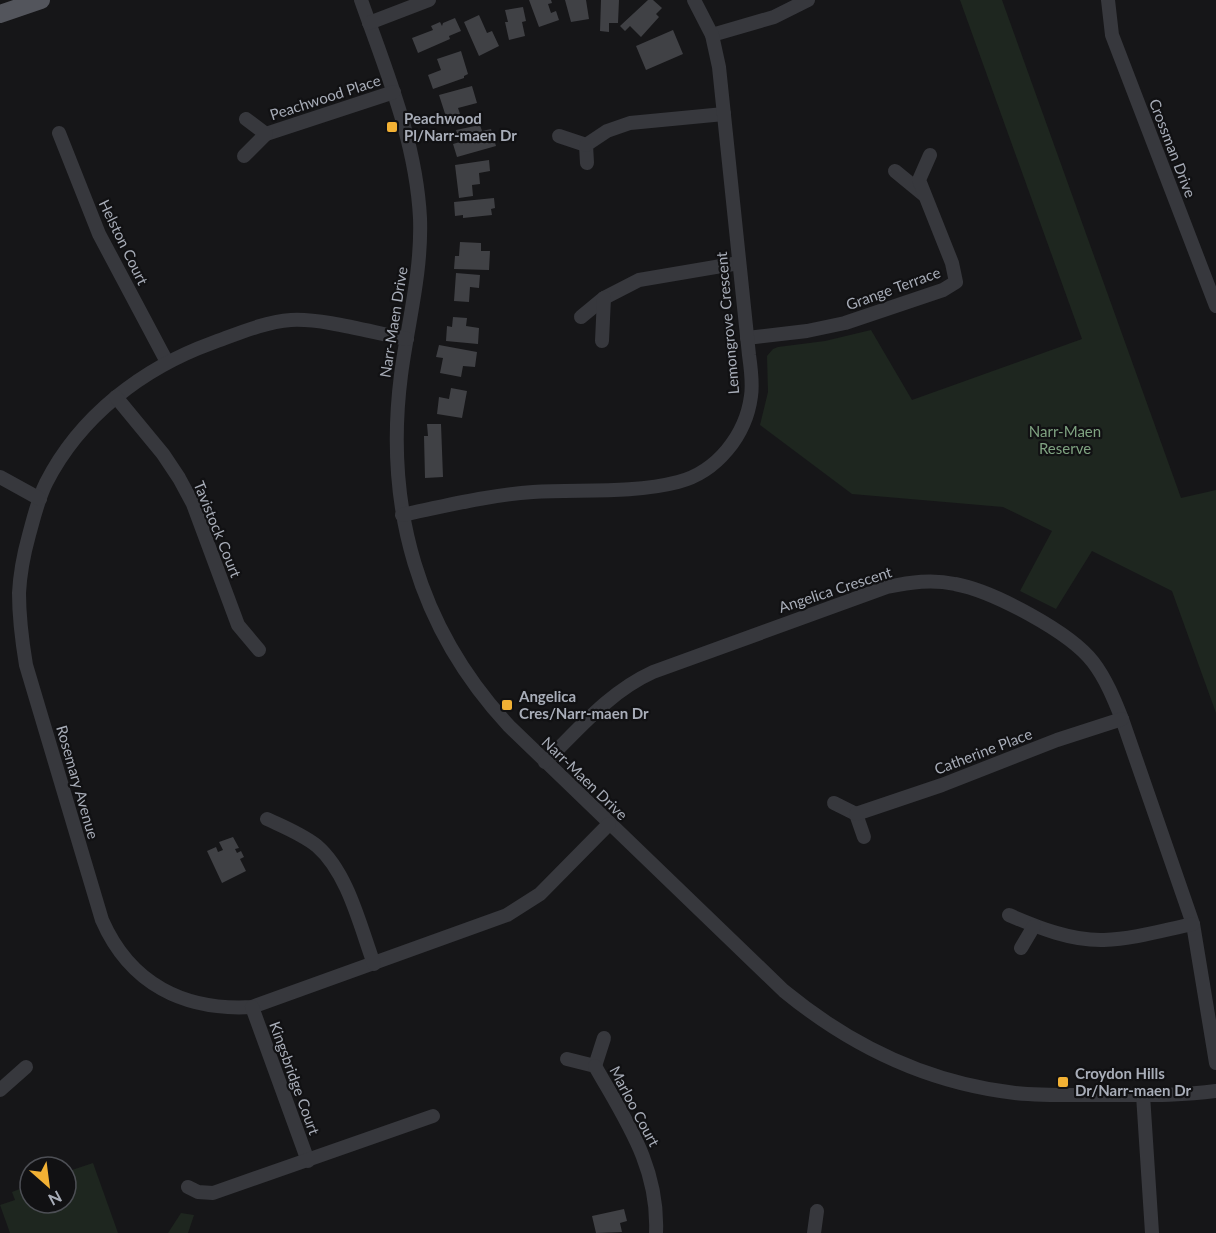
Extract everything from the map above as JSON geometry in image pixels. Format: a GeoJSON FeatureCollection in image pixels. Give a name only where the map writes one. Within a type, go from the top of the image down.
{"type":"FeatureCollection","features":[{"type":"Feature","properties":{"kind":"main road"},"geometry":{"type":"LineString","coordinates":[[0,14],[41,0]]}},
{"type":"Feature","properties":{"kind":"street","name":"Narr-Maen Drive"},"geometry":{"type":"LineString","coordinates":[[361,0],[394,92],[415,164],[420,212],[419,272],[401,372],[395,433],[402,515],[417,573],[433,613],[453,651],[496,713],[784,991],[825,1023],[868,1049],[935,1076],[996,1090],[1057,1095],[1182,1095],[1216,1091]]}},
{"type":"Feature","properties":{"kind":"street"},"geometry":{"type":"LineString","coordinates":[[369,22],[429,0]]}},
{"type":"Feature","properties":{"kind":"street","name":"Lemongrove Crescent"},"geometry":{"type":"LineString","coordinates":[[402,515],[506,495],[639,488],[678,482],[699,473],[718,459],[736,438],[746,418],[752,384],[719,67],[712,35],[694,0]]}},
{"type":"Feature","properties":{"kind":"street"},"geometry":{"type":"LineString","coordinates":[[712,35],[774,17],[808,0]]}},
{"type":"Feature","properties":{"kind":"street","name":"Crossman Drive"},"geometry":{"type":"LineString","coordinates":[[1108,0],[1112,35],[1216,306]]}},
{"type":"Feature","properties":{"kind":"street","name":"Peachwood Place"},"geometry":{"type":"LineString","coordinates":[[244,156],[266,134],[394,92]]}},
{"type":"Feature","properties":{"kind":"street"},"geometry":{"type":"LineString","coordinates":[[586,145],[606,131],[630,123],[724,114]]}},
{"type":"Feature","properties":{"kind":"street","name":"Peachwood Place"},"geometry":{"type":"LineString","coordinates":[[246,119],[266,134]]}},
{"type":"Feature","properties":{"kind":"street","name":"Helston Court"},"geometry":{"type":"LineString","coordinates":[[59,133],[99,234],[166,362]]}},
{"type":"Feature","properties":{"kind":"street"},"geometry":{"type":"LineString","coordinates":[[560,136],[586,145]]}},
{"type":"Feature","properties":{"kind":"street"},"geometry":{"type":"LineString","coordinates":[[586,145],[587,163]]}},
{"type":"Feature","properties":{"kind":"street","name":"Grange Terrace"},"geometry":{"type":"LineString","coordinates":[[747,338],[807,331],[845,323],[943,290],[956,282],[952,263],[919,180],[930,155]]}},
{"type":"Feature","properties":{"kind":"street","name":"Grange Terrace"},"geometry":{"type":"LineString","coordinates":[[895,171],[923,194]]}},
{"type":"Feature","properties":{"kind":"street"},"geometry":{"type":"LineString","coordinates":[[581,317],[604,298],[639,280],[739,263]]}},
{"type":"Feature","properties":{"kind":"street"},"geometry":{"type":"LineString","coordinates":[[602,341],[604,298]]}},
{"type":"Feature","properties":{"kind":"street","name":"Rosemary Avenue"},"geometry":{"type":"LineString","coordinates":[[407,339],[308,321],[287,320],[249,330],[166,362],[127,387],[86,426],[57,463],[40,499],[24,554],[19,591],[20,629],[26,665],[102,920],[121,955],[140,975],[168,993],[200,1004],[235,1008],[252,1007],[494,921],[520,909],[540,894],[609,824]]}},
{"type":"Feature","properties":{"kind":"street","name":"Tavistock Court"},"geometry":{"type":"LineString","coordinates":[[116,397],[163,454],[179,478],[193,504],[238,625],[260,650]]}},
{"type":"Feature","properties":{"kind":"street"},"geometry":{"type":"LineString","coordinates":[[0,477],[40,499]]}},
{"type":"Feature","properties":{"kind":"street","name":"Angelica Crescent"},"geometry":{"type":"LineString","coordinates":[[545,762],[610,698],[640,678],[887,587],[931,581],[957,584],[988,595],[1059,631],[1081,648],[1094,663],[1108,686],[1122,719],[1192,924],[1216,1062]]}},
{"type":"Feature","properties":{"kind":"street","name":"Catherine Place"},"geometry":{"type":"LineString","coordinates":[[856,814],[942,785],[1057,740],[1122,719]]}},
{"type":"Feature","properties":{"kind":"street"},"geometry":{"type":"LineString","coordinates":[[834,804],[856,814],[864,837]]}},
{"type":"Feature","properties":{"kind":"street"},"geometry":{"type":"LineString","coordinates":[[267,819],[308,840],[329,859],[344,883],[374,964]]}},
{"type":"Feature","properties":{"kind":"street"},"geometry":{"type":"LineString","coordinates":[[1009,915],[1034,926],[1079,938],[1104,940],[1131,937],[1192,924]]}},
{"type":"Feature","properties":{"kind":"street"},"geometry":{"type":"LineString","coordinates":[[1021,948],[1034,926]]}},
{"type":"Feature","properties":{"kind":"street","name":"Kingsbridge Court"},"geometry":{"type":"LineString","coordinates":[[252,1007],[308,1161]]}},
{"type":"Feature","properties":{"kind":"street","name":"Marloo Court"},"geometry":{"type":"LineString","coordinates":[[603,1038],[595,1066],[639,1144],[646,1162],[655,1198],[656,1233]]}},
{"type":"Feature","properties":{"kind":"street","name":"Marloo Court"},"geometry":{"type":"LineString","coordinates":[[567,1059],[595,1066]]}},
{"type":"Feature","properties":{"kind":"street"},"geometry":{"type":"LineString","coordinates":[[0,1090],[26,1067]]}},
{"type":"Feature","properties":{"kind":"street"},"geometry":{"type":"LineString","coordinates":[[1143,1095],[1152,1233]]}},
{"type":"Feature","properties":{"kind":"street"},"geometry":{"type":"LineString","coordinates":[[188,1187],[198,1192],[213,1193],[433,1116]]}},
{"type":"Feature","properties":{"kind":"street"},"geometry":{"type":"LineString","coordinates":[[814,1233],[817,1211]]}},
{"type":"Feature","properties":{"kind":"green space","name":"Narr-Maen Reserve"},"geometry":{"type":"Polygon","coordinates":[[[960,0],[1002,0],[1181,498],[1216,490],[1216,713],[1172,591],[1092,551],[1056,609],[1020,591],[1052,531],[1003,507],[852,494],[760,425],[768,392],[767,356],[778,347],[825,341],[871,330],[912,400],[1082,339],[960,0]]]}},
{"type":"Feature","properties":{"kind":"green space"},"geometry":{"type":"Polygon","coordinates":[[[93,1163],[118,1233],[10,1233],[0,1205],[15,1200],[12,1192],[18,1190],[18,1215],[78,1215],[78,1168],[93,1163]]]}},
{"type":"Feature","properties":{"kind":"green space"},"geometry":{"type":"Polygon","coordinates":[[[181,1213],[194,1215],[188,1233],[168,1233],[181,1213]]]}},
{"type":"Feature","properties":{"kind":"building"},"geometry":{"type":"Polygon","coordinates":[[[529,0],[551,0],[552,3],[548,4],[551,13],[556,11],[559,20],[539,27],[529,0]]]}},
{"type":"Feature","properties":{"kind":"building"},"geometry":{"type":"Polygon","coordinates":[[[565,0],[586,0],[589,19],[571,22],[565,0]]]}},
{"type":"Feature","properties":{"kind":"building"},"geometry":{"type":"Polygon","coordinates":[[[601,0],[619,0],[618,23],[609,23],[609,32],[600,31],[601,0]]]}},
{"type":"Feature","properties":{"kind":"building"},"geometry":{"type":"Polygon","coordinates":[[[648,0],[653,0],[662,8],[656,14],[659,17],[641,37],[630,26],[625,31],[620,26],[648,0]]]}},
{"type":"Feature","properties":{"kind":"building"},"geometry":{"type":"Polygon","coordinates":[[[523,7],[526,21],[522,22],[525,36],[509,40],[505,10],[523,7]]]}},
{"type":"Feature","properties":{"kind":"building"},"geometry":{"type":"Polygon","coordinates":[[[479,15],[487,33],[492,31],[499,46],[479,56],[464,22],[479,15]]]}},
{"type":"Feature","properties":{"kind":"building"},"geometry":{"type":"Polygon","coordinates":[[[455,18],[461,31],[449,36],[450,39],[418,53],[412,38],[433,30],[431,26],[440,22],[442,26],[443,23],[455,18]]]}},
{"type":"Feature","properties":{"kind":"building"},"geometry":{"type":"Polygon","coordinates":[[[673,30],[683,54],[646,70],[636,46],[673,30]]]}},
{"type":"Feature","properties":{"kind":"building"},"geometry":{"type":"Polygon","coordinates":[[[461,51],[468,74],[464,78],[433,89],[428,75],[441,70],[437,59],[461,51]]]}},
{"type":"Feature","properties":{"kind":"building"},"geometry":{"type":"Polygon","coordinates":[[[472,86],[477,103],[458,108],[463,123],[449,126],[439,95],[472,86]]]}},
{"type":"Feature","properties":{"kind":"building"},"geometry":{"type":"Polygon","coordinates":[[[480,125],[482,131],[491,129],[496,146],[457,157],[453,144],[460,142],[456,130],[480,125]]]}},
{"type":"Feature","properties":{"kind":"building"},"geometry":{"type":"Polygon","coordinates":[[[489,160],[490,171],[479,173],[480,184],[472,185],[473,196],[459,198],[455,165],[489,160]]]}},
{"type":"Feature","properties":{"kind":"building"},"geometry":{"type":"Polygon","coordinates":[[[494,198],[495,208],[491,209],[492,215],[463,218],[463,215],[455,216],[454,202],[494,198]]]}},
{"type":"Feature","properties":{"kind":"building"},"geometry":{"type":"Polygon","coordinates":[[[460,242],[481,243],[481,251],[490,251],[489,270],[454,269],[455,256],[459,256],[460,242]]]}},
{"type":"Feature","properties":{"kind":"building"},"geometry":{"type":"Polygon","coordinates":[[[456,273],[480,275],[479,288],[470,287],[469,302],[454,301],[456,273]]]}},
{"type":"Feature","properties":{"kind":"building"},"geometry":{"type":"Polygon","coordinates":[[[453,317],[467,318],[466,326],[479,328],[478,344],[446,341],[447,326],[452,327],[453,317]]]}},
{"type":"Feature","properties":{"kind":"building"},"geometry":{"type":"Polygon","coordinates":[[[439,345],[477,352],[475,367],[463,366],[461,377],[440,373],[443,358],[436,357],[439,345]]]}},
{"type":"Feature","properties":{"kind":"building"},"geometry":{"type":"Polygon","coordinates":[[[451,388],[467,391],[462,418],[437,414],[439,397],[449,399],[451,388]]]}},
{"type":"Feature","properties":{"kind":"building"},"geometry":{"type":"Polygon","coordinates":[[[427,424],[441,424],[443,477],[425,478],[424,436],[428,436],[427,424]]]}},
{"type":"Feature","properties":{"kind":"building"},"geometry":{"type":"Polygon","coordinates":[[[233,837],[239,848],[235,849],[237,853],[241,851],[244,857],[240,859],[246,871],[222,883],[207,851],[216,847],[218,852],[223,850],[219,842],[233,837]]]}},
{"type":"Feature","properties":{"kind":"building"},"geometry":{"type":"Polygon","coordinates":[[[624,1209],[627,1221],[620,1223],[622,1232],[596,1233],[592,1216],[624,1209]]]}},
{"type":"Feature","properties":{"kind":"place","name":"Peachwood Pl/Narr-maen Dr"},"geometry":{"type":"Point","coordinates":[392,127]}},
{"type":"Feature","properties":{"kind":"place","name":"Angelica Cres/Narr-maen Dr"},"geometry":{"type":"Point","coordinates":[507,705]}},
{"type":"Feature","properties":{"kind":"place","name":"Croydon Hills Dr/Narr-maen Dr"},"geometry":{"type":"Point","coordinates":[1063,1082]}}]}
